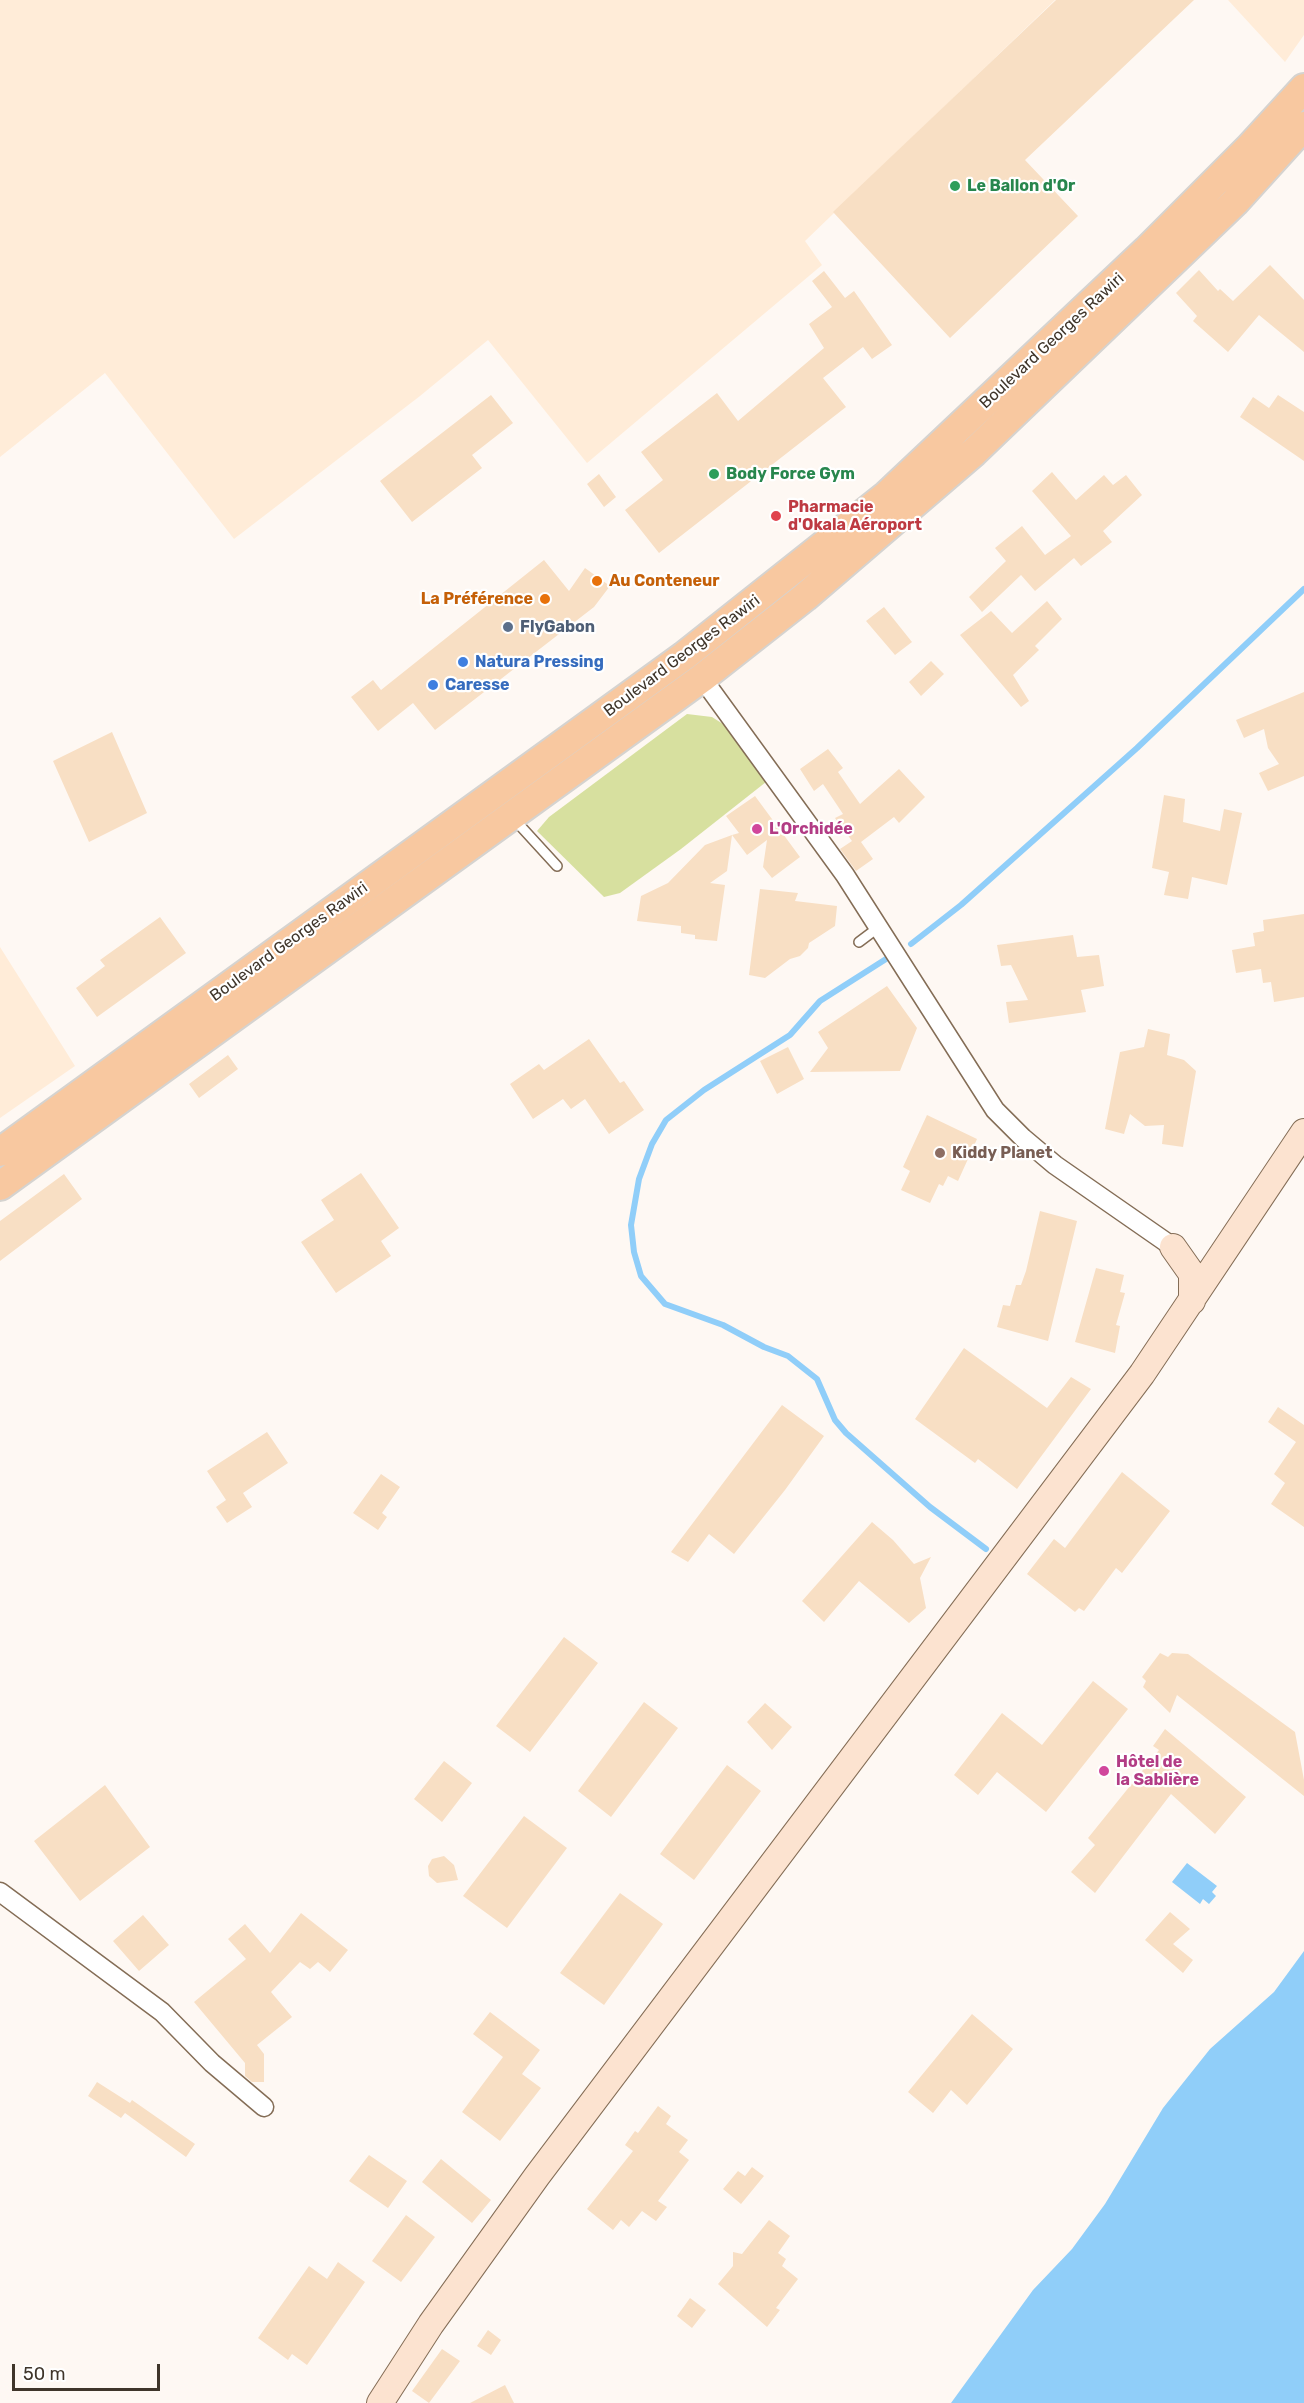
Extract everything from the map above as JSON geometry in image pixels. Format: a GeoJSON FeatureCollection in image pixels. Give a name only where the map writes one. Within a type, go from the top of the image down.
{"type":"FeatureCollection","features":[{"type":"Feature","properties":{"kind":"main road","name":"Boulevard Georges Rawiri"},"geometry":{"type":"LineString","coordinates":[[0,1152],[684,656],[878,502],[1148,250],[1250,147],[1304,88]]}},
{"type":"Feature","properties":{"kind":"main road","name":"Boulevard Georges Rawiri"},"geometry":{"type":"LineString","coordinates":[[0,1186],[702,678],[814,590],[974,452],[1235,202],[1304,126]]}},
{"type":"Feature","properties":{"kind":"main road"},"geometry":{"type":"LineString","coordinates":[[380,2403],[431,2324],[537,2176],[1142,1374],[1304,1132]]}},
{"type":"Feature","properties":{"kind":"main road"},"geometry":{"type":"LineString","coordinates":[[1173,1247],[1203,1256],[1227,1248]]}},
{"type":"Feature","properties":{"kind":"main road"},"geometry":{"type":"LineString","coordinates":[[1173,1247],[1192,1274],[1192,1302]]}},
{"type":"Feature","properties":{"kind":"street"},"geometry":{"type":"LineString","coordinates":[[702,678],[845,875],[995,1110],[1055,1165],[1173,1247]]}},
{"type":"Feature","properties":{"kind":"street"},"geometry":{"type":"LineString","coordinates":[[0,1892],[162,2012],[212,2063],[264,2107]]}},
{"type":"Feature","properties":{"kind":"lane"},"geometry":{"type":"LineString","coordinates":[[511,816],[557,866]]}},
{"type":"Feature","properties":{"kind":"lane"},"geometry":{"type":"LineString","coordinates":[[859,942],[879,927]]}},
{"type":"Feature","properties":{"kind":"shaded area"},"geometry":{"type":"Polygon","coordinates":[[[0,0],[1055,0],[805,241],[822,265],[587,463],[488,340],[420,396],[234,539],[105,373],[0,457],[0,0]]]}},
{"type":"Feature","properties":{"kind":"shaded area"},"geometry":{"type":"Polygon","coordinates":[[[1228,0],[1304,0],[1304,35],[1285,62],[1228,0]]]}},
{"type":"Feature","properties":{"kind":"shaded area"},"geometry":{"type":"Polygon","coordinates":[[[0,947],[75,1066],[0,1118],[0,947]]]}},
{"type":"Feature","properties":{"kind":"green space"},"geometry":{"type":"Polygon","coordinates":[[[687,714],[712,717],[723,724],[766,782],[681,849],[620,893],[604,897],[537,831],[549,817],[687,714]]]}},
{"type":"Feature","properties":{"kind":"water"},"geometry":{"type":"Polygon","coordinates":[[[1187,1863],[1217,1886],[1212,1892],[1216,1896],[1209,1904],[1203,1899],[1200,1904],[1172,1882],[1187,1863]]]}},
{"type":"Feature","properties":{"kind":"water"},"geometry":{"type":"Polygon","coordinates":[[[1304,1951],[1304,2403],[951,2403],[1033,2290],[1072,2249],[1105,2204],[1163,2108],[1210,2049],[1274,1992],[1304,1951]]]}},
{"type":"Feature","properties":{"kind":"building","name":"Le Ballon d'Or"},"geometry":{"type":"Polygon","coordinates":[[[1056,0],[1194,0],[1025,160],[1078,216],[950,338],[833,212],[1056,0]]]}},
{"type":"Feature","properties":{"kind":"building"},"geometry":{"type":"Polygon","coordinates":[[[1270,265],[1304,300],[1304,352],[1259,315],[1228,352],[1193,321],[1197,316],[1176,293],[1199,270],[1218,291],[1220,289],[1233,301],[1270,265]]]}},
{"type":"Feature","properties":{"kind":"building"},"geometry":{"type":"Polygon","coordinates":[[[824,271],[845,298],[854,291],[892,345],[872,359],[863,347],[823,378],[846,407],[659,553],[625,510],[663,480],[641,452],[717,393],[738,421],[824,348],[809,324],[832,307],[812,281],[824,271]]]}},
{"type":"Feature","properties":{"kind":"building"},"geometry":{"type":"Polygon","coordinates":[[[491,395],[513,423],[472,455],[482,468],[412,522],[380,481],[491,395]]]}},
{"type":"Feature","properties":{"kind":"building"},"geometry":{"type":"Polygon","coordinates":[[[1278,395],[1304,412],[1304,461],[1240,417],[1253,397],[1269,408],[1278,395]]]}},
{"type":"Feature","properties":{"kind":"building"},"geometry":{"type":"Polygon","coordinates":[[[1052,472],[1076,500],[1104,475],[1113,485],[1126,475],[1142,495],[1103,531],[1112,542],[1081,566],[1074,558],[1035,591],[1021,575],[982,612],[969,597],[1006,561],[995,548],[1022,526],[1045,555],[1071,536],[1032,491],[1052,472]]]}},
{"type":"Feature","properties":{"kind":"building"},"geometry":{"type":"Polygon","coordinates":[[[599,474],[616,497],[604,507],[587,484],[599,474]]]}},
{"type":"Feature","properties":{"kind":"building"},"geometry":{"type":"Polygon","coordinates":[[[544,560],[569,591],[585,568],[610,586],[594,607],[435,730],[413,703],[378,731],[351,697],[373,680],[381,690],[544,560]]]}},
{"type":"Feature","properties":{"kind":"building"},"geometry":{"type":"Polygon","coordinates":[[[1047,601],[1062,619],[1035,646],[1039,650],[1013,675],[1029,701],[1021,707],[960,635],[991,611],[1012,633],[1047,601]]]}},
{"type":"Feature","properties":{"kind":"building"},"geometry":{"type":"Polygon","coordinates":[[[884,607],[912,642],[895,655],[866,621],[884,607]]]}},
{"type":"Feature","properties":{"kind":"building"},"geometry":{"type":"Polygon","coordinates":[[[931,661],[944,674],[921,696],[909,682],[931,661]]]}},
{"type":"Feature","properties":{"kind":"building"},"geometry":{"type":"Polygon","coordinates":[[[1304,692],[1304,776],[1268,791],[1259,773],[1279,764],[1268,748],[1264,729],[1244,738],[1236,720],[1304,692]]]}},
{"type":"Feature","properties":{"kind":"building"},"geometry":{"type":"Polygon","coordinates":[[[112,732],[147,813],[89,842],[53,761],[112,732]]]}},
{"type":"Feature","properties":{"kind":"building"},"geometry":{"type":"Polygon","coordinates":[[[828,749],[843,768],[838,772],[860,804],[899,769],[925,797],[899,823],[894,817],[861,842],[873,859],[856,871],[840,849],[852,841],[835,818],[843,814],[823,784],[814,791],[800,769],[828,749]]]}},
{"type":"Feature","properties":{"kind":"building"},"geometry":{"type":"Polygon","coordinates":[[[1164,795],[1185,799],[1183,822],[1220,831],[1224,809],[1242,813],[1227,885],[1192,877],[1188,899],[1164,895],[1169,872],[1152,868],[1164,795]]]}},
{"type":"Feature","properties":{"kind":"building","name":"L'Orchidée"},"geometry":{"type":"Polygon","coordinates":[[[755,796],[800,857],[772,878],[763,867],[767,840],[747,855],[732,835],[739,833],[726,816],[755,796]]]}},
{"type":"Feature","properties":{"kind":"building"},"geometry":{"type":"Polygon","coordinates":[[[732,835],[727,871],[710,883],[725,885],[717,941],[695,939],[695,935],[681,933],[681,926],[637,921],[641,896],[668,883],[705,845],[732,835]]]}},
{"type":"Feature","properties":{"kind":"building"},"geometry":{"type":"Polygon","coordinates":[[[760,889],[798,893],[795,901],[837,906],[835,926],[809,943],[808,948],[800,956],[790,959],[765,978],[749,975],[760,889]]]}},
{"type":"Feature","properties":{"kind":"building"},"geometry":{"type":"Polygon","coordinates":[[[1304,914],[1304,997],[1274,1002],[1271,982],[1263,983],[1261,969],[1236,973],[1232,950],[1255,946],[1253,933],[1264,931],[1263,920],[1304,914]]]}},
{"type":"Feature","properties":{"kind":"building"},"geometry":{"type":"Polygon","coordinates":[[[160,917],[186,953],[97,1017],[76,988],[105,966],[100,960],[160,917]]]}},
{"type":"Feature","properties":{"kind":"building"},"geometry":{"type":"Polygon","coordinates":[[[1073,935],[1077,957],[1099,955],[1104,986],[1081,990],[1086,1012],[1009,1023],[1006,1002],[1028,1000],[1011,965],[1001,966],[997,945],[1073,935]]]}},
{"type":"Feature","properties":{"kind":"building"},"geometry":{"type":"Polygon","coordinates":[[[887,986],[917,1028],[900,1071],[810,1072],[828,1048],[818,1032],[887,986]]]}},
{"type":"Feature","properties":{"kind":"building"},"geometry":{"type":"Polygon","coordinates":[[[1148,1029],[1170,1034],[1167,1055],[1184,1060],[1196,1071],[1183,1147],[1162,1144],[1164,1125],[1145,1126],[1130,1114],[1124,1134],[1105,1129],[1120,1052],[1144,1047],[1148,1029]]]}},
{"type":"Feature","properties":{"kind":"building"},"geometry":{"type":"Polygon","coordinates":[[[589,1039],[620,1083],[624,1081],[644,1110],[609,1134],[585,1099],[571,1109],[563,1099],[533,1119],[510,1084],[539,1064],[544,1070],[589,1039]]]}},
{"type":"Feature","properties":{"kind":"building"},"geometry":{"type":"Polygon","coordinates":[[[788,1047],[804,1079],[777,1094],[760,1061],[788,1047]]]}},
{"type":"Feature","properties":{"kind":"building"},"geometry":{"type":"Polygon","coordinates":[[[228,1055],[238,1069],[199,1098],[189,1084],[228,1055]]]}},
{"type":"Feature","properties":{"kind":"building","name":"Kiddy Planet"},"geometry":{"type":"Polygon","coordinates":[[[927,1115],[977,1139],[958,1181],[948,1176],[943,1186],[939,1184],[930,1203],[901,1190],[910,1171],[903,1167],[927,1115]]]}},
{"type":"Feature","properties":{"kind":"building"},"geometry":{"type":"Polygon","coordinates":[[[361,1173],[399,1228],[381,1241],[391,1256],[336,1293],[301,1242],[334,1220],[321,1200],[361,1173]]]}},
{"type":"Feature","properties":{"kind":"building"},"geometry":{"type":"Polygon","coordinates":[[[64,1174],[82,1199],[0,1261],[0,1221],[64,1174]]]}},
{"type":"Feature","properties":{"kind":"building"},"geometry":{"type":"Polygon","coordinates":[[[1040,1211],[1077,1221],[1048,1341],[997,1327],[1003,1305],[1010,1306],[1016,1285],[1021,1285],[1040,1211]]]}},
{"type":"Feature","properties":{"kind":"building"},"geometry":{"type":"Polygon","coordinates":[[[1096,1268],[1124,1275],[1120,1292],[1125,1293],[1116,1325],[1120,1326],[1115,1353],[1075,1342],[1096,1268]]]}},
{"type":"Feature","properties":{"kind":"building"},"geometry":{"type":"Polygon","coordinates":[[[964,1348],[1047,1408],[1071,1377],[1091,1389],[1017,1489],[978,1459],[975,1463],[915,1419],[964,1348]]]}},
{"type":"Feature","properties":{"kind":"building"},"geometry":{"type":"Polygon","coordinates":[[[782,1405],[824,1436],[785,1490],[734,1554],[709,1534],[688,1562],[671,1552],[782,1405]]]}},
{"type":"Feature","properties":{"kind":"building"},"geometry":{"type":"Polygon","coordinates":[[[1278,1407],[1304,1425],[1304,1527],[1271,1504],[1285,1483],[1274,1474],[1296,1442],[1268,1422],[1278,1407]]]}},
{"type":"Feature","properties":{"kind":"building"},"geometry":{"type":"Polygon","coordinates":[[[267,1432],[288,1463],[243,1493],[252,1507],[227,1523],[216,1507],[226,1500],[207,1471],[267,1432]]]}},
{"type":"Feature","properties":{"kind":"building"},"geometry":{"type":"Polygon","coordinates":[[[1122,1472],[1170,1511],[1122,1573],[1116,1568],[1084,1611],[1079,1608],[1075,1612],[1027,1574],[1054,1539],[1065,1548],[1122,1472]]]}},
{"type":"Feature","properties":{"kind":"building"},"geometry":{"type":"Polygon","coordinates":[[[381,1474],[400,1487],[382,1513],[387,1517],[378,1530],[353,1513],[381,1474]]]}},
{"type":"Feature","properties":{"kind":"building"},"geometry":{"type":"Polygon","coordinates":[[[872,1522],[893,1540],[914,1564],[931,1557],[920,1578],[926,1608],[909,1623],[859,1581],[824,1622],[802,1601],[872,1522]]]}},
{"type":"Feature","properties":{"kind":"building"},"geometry":{"type":"Polygon","coordinates":[[[564,1637],[598,1663],[530,1752],[496,1726],[564,1637]]]}},
{"type":"Feature","properties":{"kind":"building"},"geometry":{"type":"Polygon","coordinates":[[[1160,1653],[1168,1657],[1172,1653],[1188,1654],[1295,1732],[1304,1780],[1304,1796],[1177,1695],[1170,1713],[1143,1687],[1146,1681],[1142,1677],[1160,1653]]]}},
{"type":"Feature","properties":{"kind":"building"},"geometry":{"type":"Polygon","coordinates":[[[1093,1681],[1128,1709],[1046,1812],[997,1772],[978,1795],[954,1775],[1002,1713],[1042,1745],[1093,1681]]]}},
{"type":"Feature","properties":{"kind":"building"},"geometry":{"type":"Polygon","coordinates":[[[644,1702],[678,1728],[611,1817],[578,1791],[644,1702]]]}},
{"type":"Feature","properties":{"kind":"building"},"geometry":{"type":"Polygon","coordinates":[[[765,1703],[792,1727],[772,1750],[747,1722],[765,1703]]]}},
{"type":"Feature","properties":{"kind":"building"},"geometry":{"type":"Polygon","coordinates":[[[1165,1729],[1246,1797],[1215,1834],[1171,1794],[1095,1893],[1071,1872],[1095,1845],[1088,1838],[1159,1750],[1153,1746],[1165,1729]]]}},
{"type":"Feature","properties":{"kind":"building"},"geometry":{"type":"Polygon","coordinates":[[[444,1761],[472,1783],[442,1822],[414,1799],[444,1761]]]}},
{"type":"Feature","properties":{"kind":"building"},"geometry":{"type":"Polygon","coordinates":[[[727,1765],[761,1791],[694,1880],[660,1854],[727,1765]]]}},
{"type":"Feature","properties":{"kind":"building"},"geometry":{"type":"Polygon","coordinates":[[[105,1785],[150,1847],[80,1901],[34,1841],[105,1785]]]}},
{"type":"Feature","properties":{"kind":"building"},"geometry":{"type":"Polygon","coordinates":[[[524,1816],[567,1848],[507,1928],[463,1896],[524,1816]]]}},
{"type":"Feature","properties":{"kind":"building"},"geometry":{"type":"Polygon","coordinates":[[[444,1856],[454,1865],[458,1880],[437,1883],[429,1876],[428,1866],[432,1859],[444,1856]]]}},
{"type":"Feature","properties":{"kind":"building"},"geometry":{"type":"Polygon","coordinates":[[[620,1893],[663,1924],[604,2005],[560,1973],[620,1893]]]}},
{"type":"Feature","properties":{"kind":"building"},"geometry":{"type":"Polygon","coordinates":[[[1170,1912],[1190,1929],[1173,1944],[1193,1960],[1183,1973],[1145,1940],[1170,1912]]]}},
{"type":"Feature","properties":{"kind":"building"},"geometry":{"type":"Polygon","coordinates":[[[301,1913],[348,1950],[330,1972],[318,1962],[310,1969],[300,1962],[271,1992],[292,2017],[257,2045],[264,2054],[264,2082],[252,2082],[245,2076],[245,2063],[194,2002],[246,1959],[228,1939],[245,1924],[270,1953],[301,1913]]]}},
{"type":"Feature","properties":{"kind":"building"},"geometry":{"type":"Polygon","coordinates":[[[143,1915],[169,1945],[139,1971],[113,1941],[143,1915]]]}},
{"type":"Feature","properties":{"kind":"building"},"geometry":{"type":"Polygon","coordinates":[[[490,2012],[540,2050],[522,2074],[541,2088],[500,2141],[462,2112],[503,2057],[473,2034],[490,2012]]]}},
{"type":"Feature","properties":{"kind":"building"},"geometry":{"type":"Polygon","coordinates":[[[972,2014],[1013,2049],[967,2105],[951,2090],[933,2113],[908,2092],[972,2014]]]}},
{"type":"Feature","properties":{"kind":"building"},"geometry":{"type":"Polygon","coordinates":[[[97,2082],[130,2103],[132,2100],[195,2144],[186,2157],[125,2113],[121,2118],[88,2096],[97,2082]]]}},
{"type":"Feature","properties":{"kind":"building"},"geometry":{"type":"Polygon","coordinates":[[[658,2106],[671,2116],[666,2124],[688,2140],[679,2152],[689,2160],[658,2201],[667,2207],[656,2221],[642,2211],[629,2227],[621,2220],[613,2230],[587,2209],[633,2151],[625,2145],[635,2131],[638,2133],[658,2106]]]}},
{"type":"Feature","properties":{"kind":"building"},"geometry":{"type":"Polygon","coordinates":[[[369,2155],[407,2181],[388,2208],[349,2181],[369,2155]]]}},
{"type":"Feature","properties":{"kind":"building"},"geometry":{"type":"Polygon","coordinates":[[[441,2159],[491,2200],[472,2223],[422,2182],[441,2159]]]}},
{"type":"Feature","properties":{"kind":"building"},"geometry":{"type":"Polygon","coordinates":[[[752,2167],[764,2176],[741,2204],[723,2189],[738,2171],[745,2176],[752,2167]]]}},
{"type":"Feature","properties":{"kind":"building"},"geometry":{"type":"Polygon","coordinates":[[[406,2215],[435,2237],[401,2282],[372,2261],[406,2215]]]}},
{"type":"Feature","properties":{"kind":"building"},"geometry":{"type":"Polygon","coordinates":[[[769,2220],[790,2236],[778,2253],[786,2259],[782,2266],[798,2279],[776,2308],[780,2310],[767,2327],[718,2284],[733,2266],[733,2252],[742,2254],[769,2220]]]}},
{"type":"Feature","properties":{"kind":"building"},"geometry":{"type":"Polygon","coordinates":[[[338,2262],[365,2282],[307,2365],[292,2354],[288,2360],[258,2338],[309,2266],[327,2279],[338,2262]]]}},
{"type":"Feature","properties":{"kind":"building"},"geometry":{"type":"Polygon","coordinates":[[[690,2298],[706,2310],[692,2328],[677,2316],[690,2298]]]}},
{"type":"Feature","properties":{"kind":"building"},"geometry":{"type":"Polygon","coordinates":[[[488,2330],[501,2340],[491,2355],[477,2346],[488,2330]]]}},
{"type":"Feature","properties":{"kind":"building"},"geometry":{"type":"Polygon","coordinates":[[[442,2349],[460,2361],[429,2403],[412,2391],[442,2349]]]}},
{"type":"Feature","properties":{"kind":"building"},"geometry":{"type":"Polygon","coordinates":[[[505,2385],[514,2403],[470,2403],[505,2385]]]}},
{"type":"Feature","properties":{"kind":"waterway"},"geometry":{"type":"LineString","coordinates":[[911,944],[961,905],[1137,748],[1304,589]]}},
{"type":"Feature","properties":{"kind":"waterway"},"geometry":{"type":"LineString","coordinates":[[886,959],[820,1001],[790,1035],[704,1090],[666,1120],[652,1144],[639,1179],[631,1225],[634,1252],[641,1276],[665,1304],[723,1325],[764,1347],[788,1356],[817,1379],[835,1420],[846,1433],[930,1507],[986,1549]]}},
{"type":"Feature","properties":{"kind":"place","name":"Le Ballon d'Or"},"geometry":{"type":"Point","coordinates":[955,186]}},
{"type":"Feature","properties":{"kind":"place","name":"Body Force Gym"},"geometry":{"type":"Point","coordinates":[714,474]}},
{"type":"Feature","properties":{"kind":"place","name":"Pharmacie d'Okala Aéroport"},"geometry":{"type":"Point","coordinates":[776,516]}},
{"type":"Feature","properties":{"kind":"place","name":"Au Conteneur"},"geometry":{"type":"Point","coordinates":[597,581]}},
{"type":"Feature","properties":{"kind":"place","name":"La Préférence"},"geometry":{"type":"Point","coordinates":[545,599]}},
{"type":"Feature","properties":{"kind":"place","name":"FlyGabon"},"geometry":{"type":"Point","coordinates":[508,627]}},
{"type":"Feature","properties":{"kind":"place","name":"Natura Pressing"},"geometry":{"type":"Point","coordinates":[463,662]}},
{"type":"Feature","properties":{"kind":"place","name":"Caresse"},"geometry":{"type":"Point","coordinates":[433,685]}},
{"type":"Feature","properties":{"kind":"place","name":"L'Orchidée"},"geometry":{"type":"Point","coordinates":[757,829]}},
{"type":"Feature","properties":{"kind":"place","name":"Kiddy Planet"},"geometry":{"type":"Point","coordinates":[940,1153]}},
{"type":"Feature","properties":{"kind":"place","name":"Hôtel de la Sablière"},"geometry":{"type":"Point","coordinates":[1104,1771]}}]}
